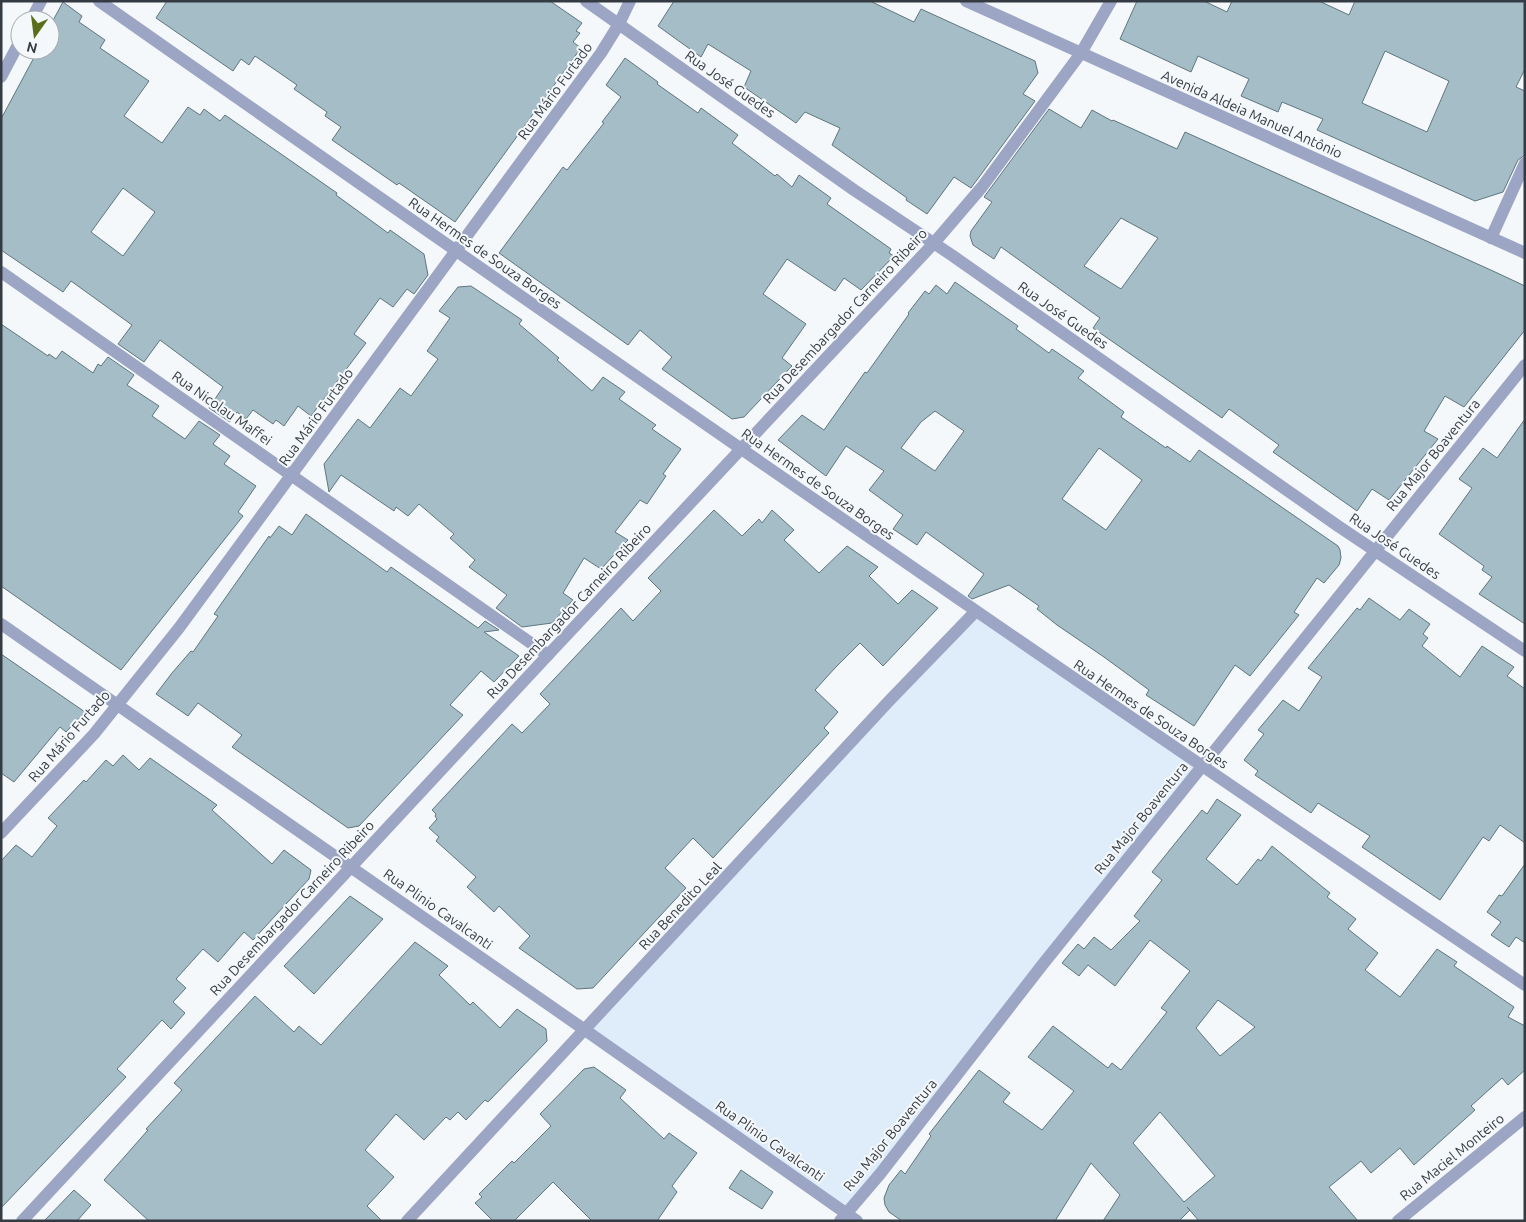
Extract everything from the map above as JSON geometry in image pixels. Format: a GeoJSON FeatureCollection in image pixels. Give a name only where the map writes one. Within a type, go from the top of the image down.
{"type":"FeatureCollection","features":[{"type":"Feature","properties":{"kind":"street","name":"Rua Hermes de Souza Borges"},"geometry":{"type":"LineString","coordinates":[[99,1],[456,252],[975,612],[1525,984]]}},
{"type":"Feature","properties":{"kind":"street","name":"Rua José Guedes"},"geometry":{"type":"LineString","coordinates":[[586,1],[854,190],[934,243],[1375,550],[1525,651]]}},
{"type":"Feature","properties":{"kind":"street","name":"Rua Mário Furtado"},"geometry":{"type":"LineString","coordinates":[[1,833],[94,734],[179,628],[595,61],[619,24],[630,1]]}},
{"type":"Feature","properties":{"kind":"street","name":"Avenida Aldeia Manuel Antônio"},"geometry":{"type":"LineString","coordinates":[[966,1],[1525,253]]}},
{"type":"Feature","properties":{"kind":"street","name":"Rua Desembargador Carneiro Ribeiro"},"geometry":{"type":"LineString","coordinates":[[22,1221],[934,243],[982,186],[1081,53],[1111,1]]}},
{"type":"Feature","properties":{"kind":"street"},"geometry":{"type":"LineString","coordinates":[[1,77],[10,60]]}},
{"type":"Feature","properties":{"kind":"street"},"geometry":{"type":"LineString","coordinates":[[1491,238],[1525,163]]}},
{"type":"Feature","properties":{"kind":"street","name":"Rua Nicolau Maffei"},"geometry":{"type":"LineString","coordinates":[[1,272],[548,655]]}},
{"type":"Feature","properties":{"kind":"street","name":"Rua Major Boaventura"},"geometry":{"type":"LineString","coordinates":[[848,1218],[1049,956],[1525,365]]}},
{"type":"Feature","properties":{"kind":"street","name":"Rua Benedito Leal"},"geometry":{"type":"LineString","coordinates":[[407,1221],[896,694],[975,612]]}},
{"type":"Feature","properties":{"kind":"street","name":"Rua Plinio Cavalcanti"},"geometry":{"type":"LineString","coordinates":[[1,624],[585,1030],[848,1218]]}},
{"type":"Feature","properties":{"kind":"street","name":"Rua Maciel Monteiro"},"geometry":{"type":"LineString","coordinates":[[1398,1221],[1525,1117]]}},
{"type":"Feature","properties":{"kind":"shaded area"},"geometry":{"type":"Polygon","coordinates":[[[975,612],[1201,767],[846,1213],[585,1030],[975,612]]]}},
{"type":"Feature","properties":{"kind":"building"},"geometry":{"type":"Polygon","coordinates":[[[167,1],[550,1],[582,23],[576,31],[580,33],[573,42],[581,48],[455,222],[332,140],[341,127],[325,116],[327,112],[294,89],[297,85],[255,56],[249,65],[241,59],[233,71],[156,18],[167,1]]]}},
{"type":"Feature","properties":{"kind":"building"},"geometry":{"type":"Polygon","coordinates":[[[674,1],[870,1],[914,22],[921,9],[1035,61],[1038,73],[1023,94],[1035,101],[971,188],[954,177],[927,214],[832,145],[840,128],[805,112],[796,123],[744,87],[751,71],[708,44],[701,57],[658,26],[674,1]]]}},
{"type":"Feature","properties":{"kind":"building"},"geometry":{"type":"Polygon","coordinates":[[[1137,1],[1204,1],[1227,12],[1232,1],[1319,1],[1349,15],[1355,1],[1525,1],[1525,69],[1516,87],[1525,91],[1525,155],[1518,160],[1503,192],[1475,201],[1317,130],[1323,119],[1282,102],[1278,112],[1241,96],[1249,79],[1198,56],[1191,72],[1120,39],[1137,1]],[[1385,51],[1362,103],[1427,132],[1449,81],[1385,51]]]}},
{"type":"Feature","properties":{"kind":"building"},"geometry":{"type":"Polygon","coordinates":[[[63,2],[82,16],[79,22],[105,40],[100,48],[149,81],[124,116],[162,143],[188,107],[200,115],[204,109],[220,121],[225,115],[337,193],[336,195],[388,233],[390,230],[424,254],[428,275],[414,294],[407,289],[393,307],[380,298],[354,334],[366,343],[311,416],[298,406],[284,426],[276,420],[273,424],[253,410],[246,419],[237,412],[230,422],[209,408],[223,387],[160,340],[144,362],[118,344],[132,325],[71,281],[63,292],[1,250],[1,119],[33,60],[60,60],[59,10],[63,2]],[[123,188],[91,232],[123,256],[155,212],[123,188]]]}},
{"type":"Feature","properties":{"kind":"building"},"geometry":{"type":"Polygon","coordinates":[[[625,58],[658,82],[657,84],[698,113],[701,108],[738,135],[732,143],[775,176],[777,174],[792,187],[799,175],[831,198],[827,204],[891,249],[889,253],[894,256],[861,290],[844,278],[835,291],[787,259],[763,294],[806,324],[782,358],[792,366],[744,417],[732,419],[662,369],[672,357],[640,330],[628,345],[499,253],[563,167],[567,170],[604,123],[602,122],[621,97],[606,85],[625,58]]]}},
{"type":"Feature","properties":{"kind":"building"},"geometry":{"type":"Polygon","coordinates":[[[1049,109],[1081,128],[1092,110],[1112,121],[1177,149],[1185,132],[1525,286],[1525,330],[1464,407],[1445,396],[1424,431],[1438,439],[1389,500],[1372,489],[1357,511],[1273,452],[1279,445],[1229,409],[1222,418],[1093,328],[1100,318],[1001,247],[994,259],[973,245],[970,236],[971,231],[992,202],[984,197],[1049,109]],[[1121,218],[1084,266],[1121,289],[1158,238],[1121,218]]]}},
{"type":"Feature","properties":{"kind":"building"},"geometry":{"type":"Polygon","coordinates":[[[955,282],[1018,326],[1016,329],[1049,353],[1052,349],[1084,371],[1078,378],[1124,412],[1121,417],[1190,462],[1199,450],[1338,546],[1341,558],[1339,565],[1324,583],[1317,578],[1294,612],[1299,615],[1250,676],[1235,665],[1194,726],[1146,695],[1149,690],[1057,625],[1037,609],[1039,606],[1009,585],[972,599],[968,596],[984,574],[926,532],[917,545],[893,529],[903,515],[869,490],[884,471],[846,446],[826,476],[778,440],[802,415],[824,430],[925,291],[929,294],[936,285],[947,294],[955,282]],[[935,411],[921,422],[901,448],[935,471],[964,431],[935,411]],[[1099,448],[1062,499],[1106,530],[1142,480],[1099,448]]]}},
{"type":"Feature","properties":{"kind":"building"},"geometry":{"type":"Polygon","coordinates":[[[471,286],[522,320],[519,324],[559,358],[557,360],[592,391],[603,377],[625,392],[619,399],[656,425],[652,429],[681,449],[663,474],[666,476],[647,504],[640,500],[615,532],[628,540],[601,569],[584,558],[563,593],[573,600],[552,623],[522,627],[496,608],[507,595],[469,567],[475,560],[450,538],[454,534],[419,504],[408,516],[396,507],[394,511],[341,475],[329,492],[324,464],[358,419],[370,428],[400,388],[411,396],[438,359],[427,351],[450,318],[439,311],[458,287],[471,286]]]}},
{"type":"Feature","properties":{"kind":"building"},"geometry":{"type":"Polygon","coordinates":[[[1,324],[48,356],[49,354],[56,359],[62,351],[93,373],[98,364],[101,366],[108,357],[134,375],[127,385],[159,406],[152,416],[185,439],[199,421],[220,435],[213,444],[230,456],[224,464],[256,486],[238,512],[243,516],[121,670],[1,586],[1,324]]]}},
{"type":"Feature","properties":{"kind":"building"},"geometry":{"type":"Polygon","coordinates":[[[1525,419],[1525,624],[1479,594],[1492,577],[1482,570],[1484,566],[1439,534],[1472,488],[1459,479],[1483,448],[1497,458],[1525,419]]]}},
{"type":"Feature","properties":{"kind":"building"},"geometry":{"type":"Polygon","coordinates":[[[714,510],[742,536],[759,519],[762,523],[772,510],[794,530],[784,540],[819,573],[847,546],[878,567],[869,576],[898,604],[912,590],[938,608],[883,666],[860,643],[835,668],[815,690],[838,712],[824,728],[829,733],[713,858],[693,838],[665,868],[686,888],[593,988],[577,989],[519,948],[530,936],[499,906],[494,912],[467,887],[476,877],[436,841],[439,837],[429,828],[437,819],[436,814],[432,810],[512,724],[522,733],[550,704],[540,694],[621,608],[633,621],[661,591],[648,578],[714,510]]]}},
{"type":"Feature","properties":{"kind":"building"},"geometry":{"type":"Polygon","coordinates":[[[306,514],[387,572],[391,567],[478,628],[485,621],[499,630],[484,632],[519,656],[494,682],[481,671],[450,705],[463,715],[359,826],[348,828],[232,747],[242,735],[198,703],[188,716],[156,694],[191,651],[193,652],[218,616],[214,614],[269,536],[270,538],[279,526],[292,535],[306,514]]]}},
{"type":"Feature","properties":{"kind":"building"},"geometry":{"type":"Polygon","coordinates":[[[1369,598],[1400,620],[1409,609],[1430,624],[1423,634],[1428,638],[1422,646],[1460,677],[1482,646],[1514,667],[1507,676],[1525,689],[1525,843],[1500,825],[1489,841],[1483,837],[1440,900],[1362,847],[1370,836],[1318,803],[1311,813],[1255,775],[1258,771],[1244,760],[1264,734],[1258,730],[1283,700],[1299,711],[1322,677],[1308,668],[1357,608],[1360,610],[1369,598]]]}},
{"type":"Feature","properties":{"kind":"building"},"geometry":{"type":"Polygon","coordinates":[[[1,654],[85,712],[66,732],[60,727],[14,782],[1,773],[1,654]]]}},
{"type":"Feature","properties":{"kind":"building"},"geometry":{"type":"Polygon","coordinates":[[[123,755],[139,770],[150,758],[217,805],[212,810],[272,864],[284,850],[311,870],[309,879],[253,940],[244,932],[218,962],[203,949],[176,979],[186,988],[173,1002],[185,1013],[171,1029],[162,1020],[117,1069],[126,1077],[1,1208],[1,861],[16,845],[32,857],[57,826],[48,818],[106,760],[113,766],[123,755]]]}},
{"type":"Feature","properties":{"kind":"building"},"geometry":{"type":"Polygon","coordinates":[[[1217,799],[1241,815],[1206,859],[1237,885],[1258,859],[1261,861],[1272,846],[1330,893],[1327,897],[1356,919],[1348,929],[1378,953],[1365,970],[1400,997],[1437,949],[1457,962],[1454,966],[1514,1007],[1508,1017],[1525,1026],[1525,1070],[1508,1085],[1502,1078],[1471,1106],[1475,1110],[1414,1165],[1400,1148],[1371,1173],[1361,1161],[1329,1187],[1358,1221],[1199,1221],[1190,1210],[1179,1221],[1103,1221],[1120,1195],[1091,1163],[1055,1221],[902,1221],[889,1212],[884,1198],[889,1185],[901,1170],[905,1174],[931,1136],[929,1134],[979,1070],[1010,1093],[1003,1102],[1042,1130],[1074,1091],[1028,1057],[1053,1026],[1108,1068],[1112,1063],[1121,1070],[1167,1012],[1161,1008],[1190,971],[1150,940],[1115,986],[1088,965],[1079,976],[1062,963],[1078,944],[1084,949],[1094,937],[1111,950],[1140,921],[1134,916],[1162,880],[1152,872],[1202,810],[1207,814],[1217,799]],[[1218,1000],[1196,1028],[1220,1056],[1255,1027],[1218,1000]],[[1160,1112],[1133,1143],[1184,1202],[1215,1176],[1160,1112]]]}},
{"type":"Feature","properties":{"kind":"building"},"geometry":{"type":"Polygon","coordinates":[[[1525,864],[1525,943],[1516,937],[1509,947],[1491,935],[1501,922],[1487,912],[1499,895],[1502,896],[1525,864]]]}},
{"type":"Feature","properties":{"kind":"building"},"geometry":{"type":"Polygon","coordinates":[[[350,896],[383,919],[314,994],[284,966],[350,896]]]}},
{"type":"Feature","properties":{"kind":"building"},"geometry":{"type":"Polygon","coordinates":[[[415,942],[448,966],[439,975],[470,1005],[473,1002],[500,1028],[517,1009],[546,1029],[547,1041],[488,1102],[485,1100],[466,1120],[458,1112],[450,1120],[446,1117],[424,1140],[396,1114],[365,1150],[394,1177],[367,1206],[382,1221],[149,1221],[104,1180],[148,1130],[146,1129],[182,1090],[174,1083],[255,996],[294,1032],[299,1026],[321,1045],[415,942]]]}},
{"type":"Feature","properties":{"kind":"building"},"geometry":{"type":"Polygon","coordinates":[[[594,1067],[626,1090],[620,1098],[664,1139],[669,1133],[697,1153],[672,1186],[677,1192],[657,1221],[592,1221],[553,1182],[514,1221],[493,1221],[475,1203],[482,1197],[479,1194],[551,1126],[540,1114],[584,1069],[594,1067]]]}},
{"type":"Feature","properties":{"kind":"building"},"geometry":{"type":"Polygon","coordinates":[[[741,1170],[773,1192],[762,1209],[729,1188],[741,1170]]]}},
{"type":"Feature","properties":{"kind":"building"},"geometry":{"type":"Polygon","coordinates":[[[74,1190],[91,1205],[77,1221],[44,1221],[74,1190]]]}}]}
